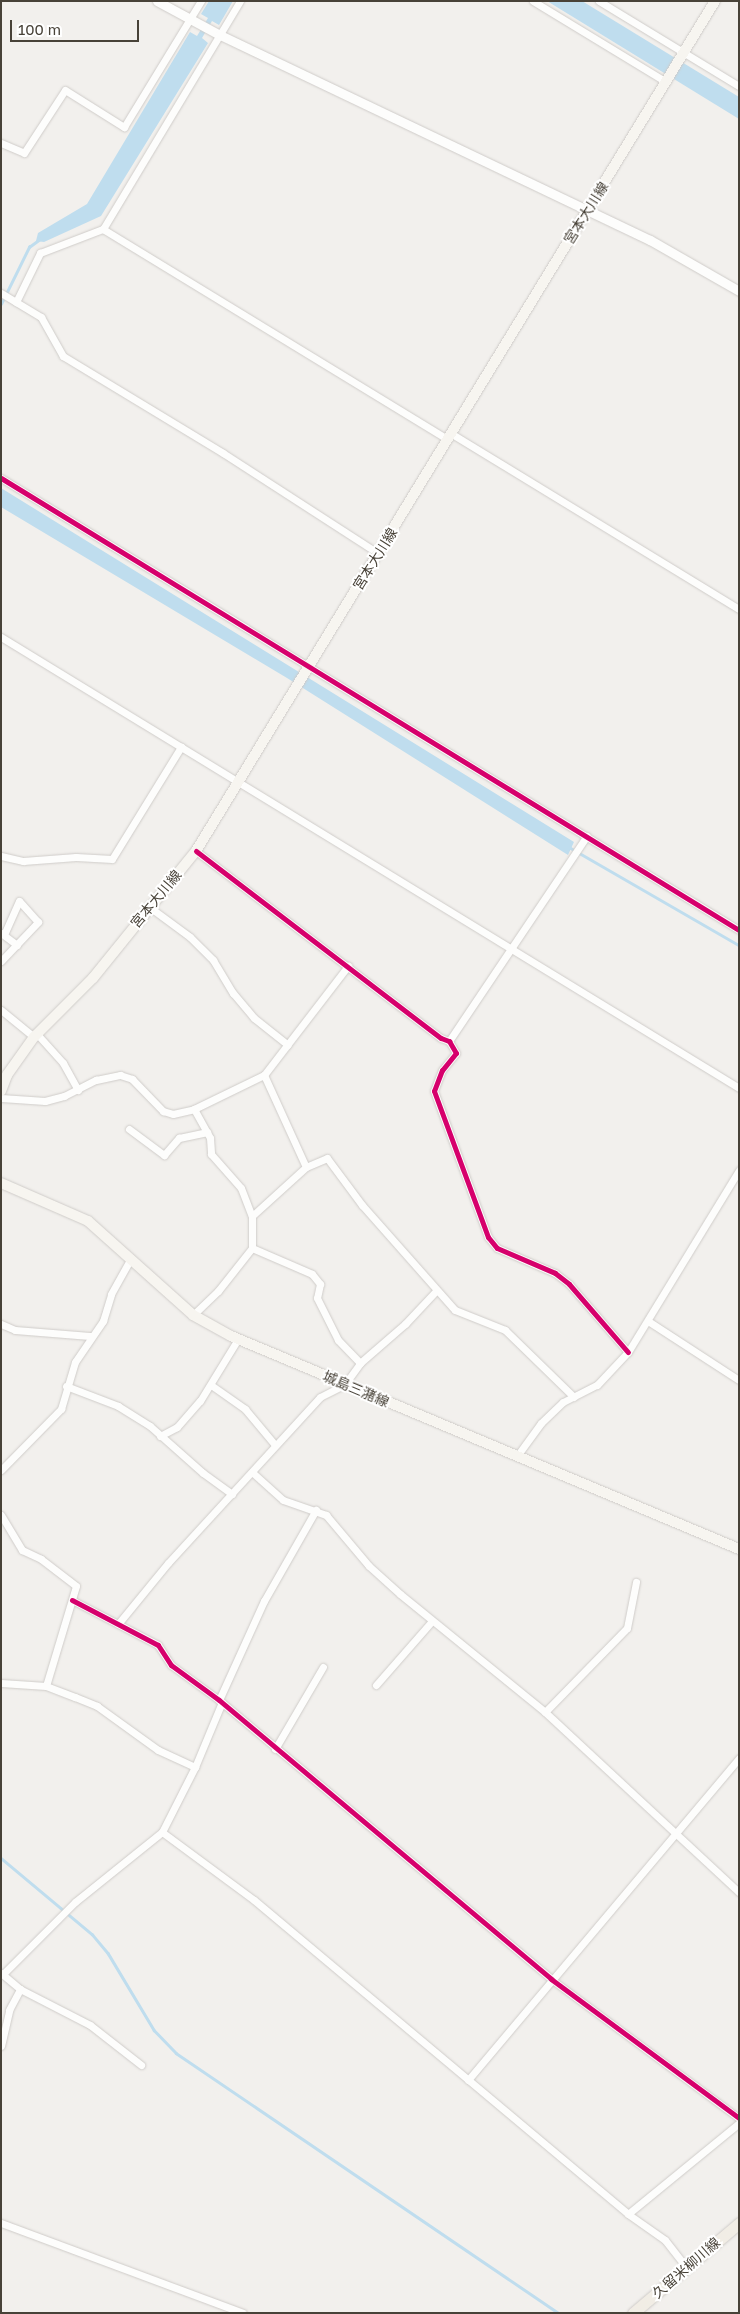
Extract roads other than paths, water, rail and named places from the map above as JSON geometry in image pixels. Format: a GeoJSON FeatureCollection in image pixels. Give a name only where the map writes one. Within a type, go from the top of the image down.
{"type":"FeatureCollection","features":[{"type":"Feature","properties":{"kind":"main road","name":"宮本大川線"},"geometry":{"type":"LineString","coordinates":[[1,1091],[7,1075],[35,1036],[93,978],[148,906],[196,851],[715,1]]}},
{"type":"Feature","properties":{"kind":"main road","name":"城島三潴線"},"geometry":{"type":"LineString","coordinates":[[1,1183],[88,1221],[193,1315],[238,1339],[739,1549]]}},
{"type":"Feature","properties":{"kind":"main road","name":"久留米柳川線"},"geometry":{"type":"LineString","coordinates":[[633,2313],[739,2222]]}},
{"type":"Feature","properties":{"kind":"street"},"geometry":{"type":"LineString","coordinates":[[157,1],[205,28],[650,240],[739,291]]}},
{"type":"Feature","properties":{"kind":"street"},"geometry":{"type":"LineString","coordinates":[[1,143],[24,153],[64,90],[124,127],[201,1]]}},
{"type":"Feature","properties":{"kind":"street"},"geometry":{"type":"LineString","coordinates":[[13,300],[40,253],[102,229],[240,1]]}},
{"type":"Feature","properties":{"kind":"street"},"geometry":{"type":"LineString","coordinates":[[533,1],[667,81]]}},
{"type":"Feature","properties":{"kind":"street"},"geometry":{"type":"LineString","coordinates":[[600,1],[682,55],[739,86]]}},
{"type":"Feature","properties":{"kind":"street"},"geometry":{"type":"LineString","coordinates":[[102,229],[739,609]]}},
{"type":"Feature","properties":{"kind":"street"},"geometry":{"type":"LineString","coordinates":[[2,293],[41,317],[63,356],[223,453],[379,554]]}},
{"type":"Feature","properties":{"kind":"street"},"geometry":{"type":"LineString","coordinates":[[1,478],[307,668],[587,836],[737,929]]}},
{"type":"Feature","properties":{"kind":"street"},"geometry":{"type":"LineString","coordinates":[[1,637],[739,1088]]}},
{"type":"Feature","properties":{"kind":"street"},"geometry":{"type":"LineString","coordinates":[[1,856],[23,861],[76,857],[112,859],[181,747]]}},
{"type":"Feature","properties":{"kind":"street"},"geometry":{"type":"LineString","coordinates":[[449,1041],[513,950],[587,836]]}},
{"type":"Feature","properties":{"kind":"street"},"geometry":{"type":"LineString","coordinates":[[196,851],[441,1038],[449,1041],[456,1053],[442,1070],[434,1091],[488,1236],[498,1248],[555,1273],[569,1284],[628,1352]]}},
{"type":"Feature","properties":{"kind":"street"},"geometry":{"type":"LineString","coordinates":[[1,961],[38,922],[19,902],[2,933],[16,945]]}},
{"type":"Feature","properties":{"kind":"street"},"geometry":{"type":"LineString","coordinates":[[148,906],[190,937],[212,960],[233,993],[254,1018],[288,1045]]}},
{"type":"Feature","properties":{"kind":"street"},"geometry":{"type":"LineString","coordinates":[[1,1098],[45,1101],[78,1090],[96,1080],[120,1074],[132,1079],[163,1111],[173,1114],[194,1109],[264,1075],[348,966]]}},
{"type":"Feature","properties":{"kind":"street"},"geometry":{"type":"LineString","coordinates":[[1,1010],[35,1036],[64,1063],[78,1090]]}},
{"type":"Feature","properties":{"kind":"street"},"geometry":{"type":"LineString","coordinates":[[264,1075],[306,1167]]}},
{"type":"Feature","properties":{"kind":"street"},"geometry":{"type":"LineString","coordinates":[[193,1315],[218,1291],[252,1248],[252,1216],[238,1181],[211,1154],[207,1132],[194,1109]]}},
{"type":"Feature","properties":{"kind":"street"},"geometry":{"type":"LineString","coordinates":[[129,1129],[164,1155],[179,1138],[207,1132]]}},
{"type":"Feature","properties":{"kind":"street"},"geometry":{"type":"LineString","coordinates":[[252,1216],[306,1167],[327,1158],[362,1205],[436,1291],[455,1310],[505,1330],[574,1397]]}},
{"type":"Feature","properties":{"kind":"street"},"geometry":{"type":"LineString","coordinates":[[517,1456],[541,1423],[563,1402],[597,1385],[628,1352],[739,1170]]}},
{"type":"Feature","properties":{"kind":"street"},"geometry":{"type":"LineString","coordinates":[[252,1248],[312,1274],[320,1284],[318,1298],[338,1340],[360,1363]]}},
{"type":"Feature","properties":{"kind":"street"},"geometry":{"type":"LineString","coordinates":[[1,1470],[61,1408],[66,1386],[90,1336],[103,1321],[111,1294],[131,1258]]}},
{"type":"Feature","properties":{"kind":"street"},"geometry":{"type":"LineString","coordinates":[[118,1624],[132,1603],[253,1473],[275,1445],[320,1397],[345,1384],[360,1363],[405,1324],[436,1291]]}},
{"type":"Feature","properties":{"kind":"street"},"geometry":{"type":"LineString","coordinates":[[648,1322],[739,1380]]}},
{"type":"Feature","properties":{"kind":"street"},"geometry":{"type":"LineString","coordinates":[[1,1324],[15,1330],[90,1336]]}},
{"type":"Feature","properties":{"kind":"street"},"geometry":{"type":"LineString","coordinates":[[160,1436],[187,1417],[211,1385],[238,1339]]}},
{"type":"Feature","properties":{"kind":"street"},"geometry":{"type":"LineString","coordinates":[[211,1385],[245,1409],[275,1445]]}},
{"type":"Feature","properties":{"kind":"street"},"geometry":{"type":"LineString","coordinates":[[66,1386],[118,1406],[160,1436],[232,1494]]}},
{"type":"Feature","properties":{"kind":"street"},"geometry":{"type":"LineString","coordinates":[[253,1473],[283,1500],[326,1515],[369,1566],[432,1622],[545,1712],[739,1892]]}},
{"type":"Feature","properties":{"kind":"street"},"geometry":{"type":"LineString","coordinates":[[141,2065],[90,2025],[20,1989],[2,1973],[75,1902],[162,1832],[195,1768],[220,1701],[264,1601],[316,1510]]}},
{"type":"Feature","properties":{"kind":"street"},"geometry":{"type":"LineString","coordinates":[[1,1515],[22,1550],[41,1559],[76,1586],[46,1686]]}},
{"type":"Feature","properties":{"kind":"street"},"geometry":{"type":"LineString","coordinates":[[545,1712],[627,1628],[636,1582]]}},
{"type":"Feature","properties":{"kind":"street"},"geometry":{"type":"LineString","coordinates":[[72,1600],[158,1645],[171,1665],[220,1701],[552,1979],[739,2118]]}},
{"type":"Feature","properties":{"kind":"street"},"geometry":{"type":"LineString","coordinates":[[376,1685],[432,1622]]}},
{"type":"Feature","properties":{"kind":"street"},"geometry":{"type":"LineString","coordinates":[[275,1749],[323,1667]]}},
{"type":"Feature","properties":{"kind":"street"},"geometry":{"type":"LineString","coordinates":[[1,1684],[46,1686],[97,1706],[158,1750],[195,1768]]}},
{"type":"Feature","properties":{"kind":"street"},"geometry":{"type":"LineString","coordinates":[[468,2080],[739,1758]]}},
{"type":"Feature","properties":{"kind":"street"},"geometry":{"type":"LineString","coordinates":[[162,1832],[254,1900],[628,2214],[665,2240],[687,2268]]}},
{"type":"Feature","properties":{"kind":"street"},"geometry":{"type":"LineString","coordinates":[[1,2046],[9,2010],[20,1989]]}},
{"type":"Feature","properties":{"kind":"street"},"geometry":{"type":"LineString","coordinates":[[628,2214],[739,2123]]}},
{"type":"Feature","properties":{"kind":"street"},"geometry":{"type":"LineString","coordinates":[[1,2223],[243,2313]]}},
{"type":"Feature","properties":{"kind":"water"},"geometry":{"type":"Polygon","coordinates":[[[209,1],[233,1],[219,25],[212,21],[202,38],[208,43],[101,216],[44,242],[36,241],[38,233],[87,204],[190,32],[197,36],[208,18],[201,14],[209,1]]]}},
{"type":"Feature","properties":{"kind":"water"},"geometry":{"type":"Polygon","coordinates":[[[547,1],[582,1],[739,97],[739,119],[547,1]]]}},
{"type":"Feature","properties":{"kind":"water"},"geometry":{"type":"Polygon","coordinates":[[[1,488],[574,842],[568,855],[287,678],[1,507],[1,488]]]}},
{"type":"Feature","properties":{"kind":"waterway"},"geometry":{"type":"LineString","coordinates":[[1,304],[29,247],[40,239]]}},
{"type":"Feature","properties":{"kind":"waterway"},"geometry":{"type":"LineString","coordinates":[[569,847],[739,945]]}},
{"type":"Feature","properties":{"kind":"waterway"},"geometry":{"type":"LineString","coordinates":[[1,1858],[92,1934],[108,1953],[154,2030],[176,2053],[559,2313]]}}]}
